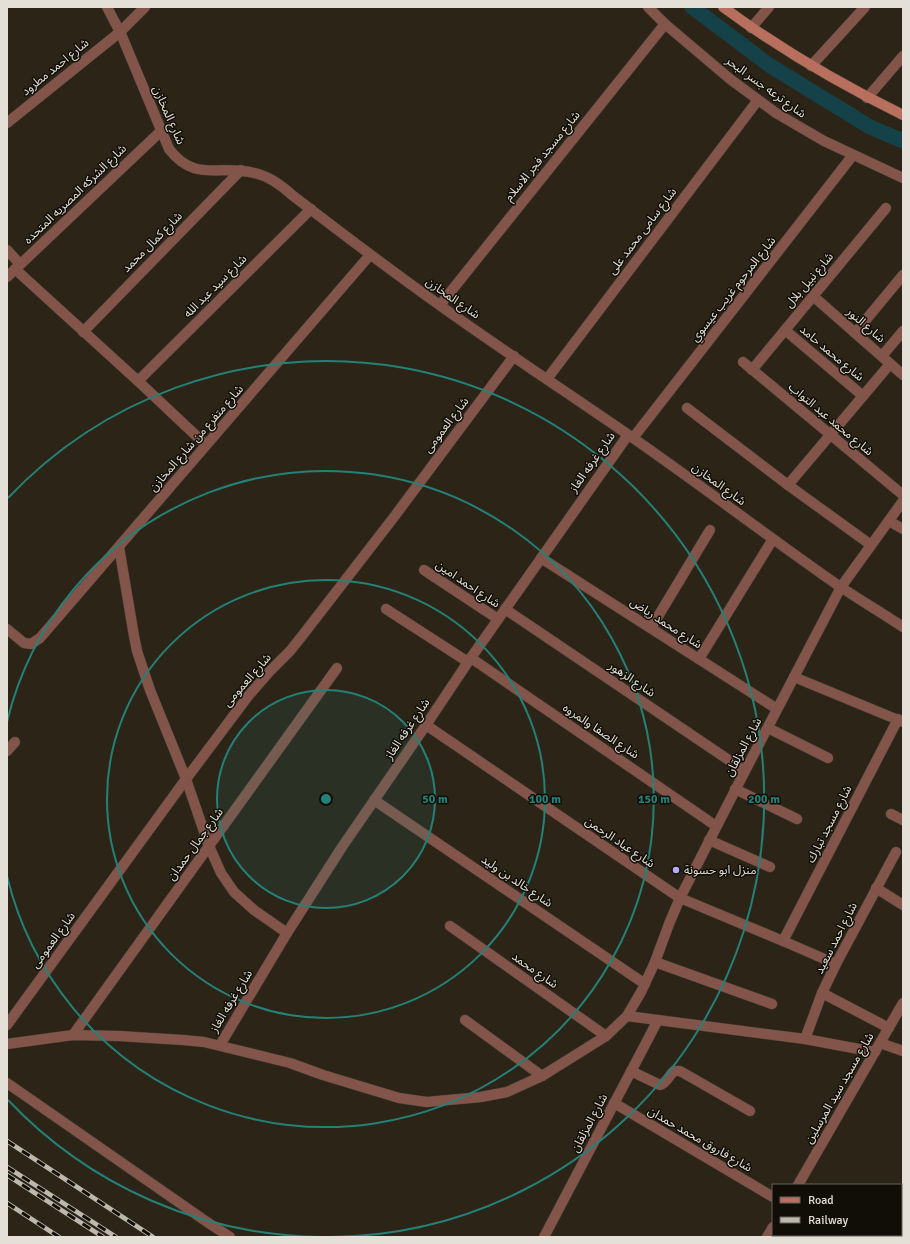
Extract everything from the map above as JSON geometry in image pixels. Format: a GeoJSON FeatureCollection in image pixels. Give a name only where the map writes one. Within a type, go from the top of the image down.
{"type":"FeatureCollection","features":[{"type":"Feature","properties":{"kind":"street","name":"شارع المخازن"},"geometry":{"type":"LineString","coordinates":[[107,7],[120,32],[168,149],[176,158],[188,166],[202,170],[241,170],[269,178],[440,305],[631,436],[841,587],[903,627]]}},
{"type":"Feature","properties":{"kind":"street","name":"شارع احمد مطرود"},"geometry":{"type":"LineString","coordinates":[[7,123],[120,32],[145,7]]}},
{"type":"Feature","properties":{"kind":"street","name":"شارع ترعه جسر البحر"},"geometry":{"type":"LineString","coordinates":[[648,7],[665,24],[730,79],[776,113],[824,141],[903,178]]}},
{"type":"Feature","properties":{"kind":"street"},"geometry":{"type":"LineString","coordinates":[[723,7],[752,28],[811,66],[867,98],[903,115]]}},
{"type":"Feature","properties":{"kind":"street"},"geometry":{"type":"LineString","coordinates":[[752,28],[769,7]]}},
{"type":"Feature","properties":{"kind":"street"},"geometry":{"type":"LineString","coordinates":[[811,66],[865,7]]}},
{"type":"Feature","properties":{"kind":"street","name":"شارع مسجد فجر الاسلام"},"geometry":{"type":"LineString","coordinates":[[440,305],[665,24]]}},
{"type":"Feature","properties":{"kind":"street"},"geometry":{"type":"LineString","coordinates":[[867,98],[903,56]]}},
{"type":"Feature","properties":{"kind":"street","name":"شارع سامى محمد على"},"geometry":{"type":"LineString","coordinates":[[547,379],[758,100]]}},
{"type":"Feature","properties":{"kind":"street","name":"شارع الشركه المصريه المتحده"},"geometry":{"type":"LineString","coordinates":[[7,277],[161,131]]}},
{"type":"Feature","properties":{"kind":"street","name":"شارع المرحوم غريب عيسوي"},"geometry":{"type":"LineString","coordinates":[[631,436],[854,155]]}},
{"type":"Feature","properties":{"kind":"street","name":"شارع كمال محمد"},"geometry":{"type":"LineString","coordinates":[[83,332],[241,170]]}},
{"type":"Feature","properties":{"kind":"street","name":"شارع نبيل بلال"},"geometry":{"type":"LineString","coordinates":[[752,370],[886,208]]}},
{"type":"Feature","properties":{"kind":"street","name":"شارع سيد عبد الله"},"geometry":{"type":"LineString","coordinates":[[138,381],[312,210]]}},
{"type":"Feature","properties":{"kind":"street"},"geometry":{"type":"LineString","coordinates":[[7,250],[18,267],[83,332],[206,445]]}},
{"type":"Feature","properties":{"kind":"street","name":"شارع متفرع من شارع المخازن"},"geometry":{"type":"LineString","coordinates":[[7,629],[24,643],[31,644],[40,638],[370,254]]}},
{"type":"Feature","properties":{"kind":"street"},"geometry":{"type":"LineString","coordinates":[[855,333],[903,275]]}},
{"type":"Feature","properties":{"kind":"street","name":"شارع النور"},"geometry":{"type":"LineString","coordinates":[[813,296],[903,375]]}},
{"type":"Feature","properties":{"kind":"street","name":"شارع محمد حامد"},"geometry":{"type":"LineString","coordinates":[[785,330],[863,396]]}},
{"type":"Feature","properties":{"kind":"street"},"geometry":{"type":"LineString","coordinates":[[882,356],[903,331]]}},
{"type":"Feature","properties":{"kind":"street","name":"شارع العمومى"},"geometry":{"type":"LineString","coordinates":[[7,1025],[249,695],[290,651],[308,629],[383,532],[514,356]]}},
{"type":"Feature","properties":{"kind":"street","name":"شارع محمد عبد التواب"},"geometry":{"type":"LineString","coordinates":[[743,362],[903,495]]}},
{"type":"Feature","properties":{"kind":"street"},"geometry":{"type":"LineString","coordinates":[[788,485],[890,364]]}},
{"type":"Feature","properties":{"kind":"street"},"geometry":{"type":"LineString","coordinates":[[687,408],[788,485],[871,545]]}},
{"type":"Feature","properties":{"kind":"street","name":"شارع غرفه الغاز"},"geometry":{"type":"LineString","coordinates":[[220,1045],[287,933],[338,852],[469,660],[541,558],[631,436]]}},
{"type":"Feature","properties":{"kind":"street","name":"شارع المزلقان"},"geometry":{"type":"LineString","coordinates":[[7,1044],[73,1035],[183,1040],[220,1045],[290,1063],[323,1075],[399,1098],[427,1102],[481,1097],[507,1092],[542,1076],[606,1036],[627,1016],[656,962],[680,898],[735,789],[841,587],[903,501]]}},
{"type":"Feature","properties":{"kind":"street"},"geometry":{"type":"LineString","coordinates":[[889,520],[903,529]]}},
{"type":"Feature","properties":{"kind":"street"},"geometry":{"type":"LineString","coordinates":[[651,628],[710,530]]}},
{"type":"Feature","properties":{"kind":"street"},"geometry":{"type":"LineString","coordinates":[[699,659],[773,539]]}},
{"type":"Feature","properties":{"kind":"street"},"geometry":{"type":"LineString","coordinates":[[119,547],[137,651],[150,690],[186,779],[209,846],[221,873],[234,892],[254,910],[287,933]]}},
{"type":"Feature","properties":{"kind":"street","name":"شارع محمد رياض"},"geometry":{"type":"LineString","coordinates":[[541,558],[777,709]]}},
{"type":"Feature","properties":{"kind":"street","name":"شارع احمد امين"},"geometry":{"type":"LineString","coordinates":[[424,570],[498,620]]}},
{"type":"Feature","properties":{"kind":"street","name":"شارع الصفا والمروه"},"geometry":{"type":"LineString","coordinates":[[386,609],[469,660],[716,826]]}},
{"type":"Feature","properties":{"kind":"street","name":"شارع الزهور"},"geometry":{"type":"LineString","coordinates":[[505,609],[745,771]]}},
{"type":"Feature","properties":{"kind":"street","name":"شارع جمال حمدان"},"geometry":{"type":"LineString","coordinates":[[73,1035],[337,668]]}},
{"type":"Feature","properties":{"kind":"street"},"geometry":{"type":"LineString","coordinates":[[794,677],[900,720]]}},
{"type":"Feature","properties":{"kind":"street","name":"شارع مسجد تبارك"},"geometry":{"type":"LineString","coordinates":[[783,940],[900,720]]}},
{"type":"Feature","properties":{"kind":"street","name":"شارع عباد الرحمن"},"geometry":{"type":"LineString","coordinates":[[426,725],[680,898],[783,940],[836,964]]}},
{"type":"Feature","properties":{"kind":"street"},"geometry":{"type":"LineString","coordinates":[[768,728],[828,758]]}},
{"type":"Feature","properties":{"kind":"street"},"geometry":{"type":"LineString","coordinates":[[7,751],[15,742]]}},
{"type":"Feature","properties":{"kind":"street"},"geometry":{"type":"LineString","coordinates":[[735,789],[797,819]]}},
{"type":"Feature","properties":{"kind":"street","name":"شارع خالد بن وليد"},"geometry":{"type":"LineString","coordinates":[[374,800],[645,984]]}},
{"type":"Feature","properties":{"kind":"street"},"geometry":{"type":"LineString","coordinates":[[891,814],[903,820]]}},
{"type":"Feature","properties":{"kind":"street"},"geometry":{"type":"LineString","coordinates":[[709,840],[770,866]]}},
{"type":"Feature","properties":{"kind":"street","name":"شارع احمد سعيد"},"geometry":{"type":"LineString","coordinates":[[805,1039],[822,993],[836,964],[896,852]]}},
{"type":"Feature","properties":{"kind":"street"},"geometry":{"type":"LineString","coordinates":[[876,888],[903,905]]}},
{"type":"Feature","properties":{"kind":"street","name":"شارع محمد"},"geometry":{"type":"LineString","coordinates":[[450,926],[606,1036]]}},
{"type":"Feature","properties":{"kind":"street"},"geometry":{"type":"LineString","coordinates":[[656,962],[772,1004]]}},
{"type":"Feature","properties":{"kind":"street"},"geometry":{"type":"LineString","coordinates":[[822,993],[889,1028]]}},
{"type":"Feature","properties":{"kind":"street","name":"شارع مسجد سيد المرسلين"},"geometry":{"type":"LineString","coordinates":[[799,1184],[903,1003]]}},
{"type":"Feature","properties":{"kind":"street"},"geometry":{"type":"LineString","coordinates":[[627,1016],[805,1039],[875,1052]]}},
{"type":"Feature","properties":{"kind":"street"},"geometry":{"type":"LineString","coordinates":[[465,1020],[542,1076]]}},
{"type":"Feature","properties":{"kind":"street","name":"شارع المزلقان"},"geometry":{"type":"LineString","coordinates":[[544,1237],[658,1020]]}},
{"type":"Feature","properties":{"kind":"street"},"geometry":{"type":"LineString","coordinates":[[880,1043],[903,1051]]}},
{"type":"Feature","properties":{"kind":"street"},"geometry":{"type":"LineString","coordinates":[[631,1071],[660,1085],[663,1084],[674,1071],[680,1071],[750,1111]]}},
{"type":"Feature","properties":{"kind":"street"},"geometry":{"type":"LineString","coordinates":[[7,1083],[230,1237]]}},
{"type":"Feature","properties":{"kind":"street","name":"شارع فاروق محمد حمدان"},"geometry":{"type":"LineString","coordinates":[[614,1103],[772,1196]]}},
{"type":"Feature","properties":{"kind":"waterway"},"geometry":{"type":"LineString","coordinates":[[692,7],[769,65],[870,127],[903,141]]}},
{"type":"Feature","properties":{"kind":"railway"},"geometry":{"type":"LineString","coordinates":[[7,1141],[153,1237]]}},
{"type":"Feature","properties":{"kind":"railway"},"geometry":{"type":"LineString","coordinates":[[7,1167],[116,1237]]}},
{"type":"Feature","properties":{"kind":"railway"},"geometry":{"type":"LineString","coordinates":[[7,1175],[103,1237]]}},
{"type":"Feature","properties":{"kind":"railway"},"geometry":{"type":"LineString","coordinates":[[7,1203],[59,1237]]}},
{"type":"Feature","properties":{"kind":"place","name":"منزل ابو حسونة"},"geometry":{"type":"Point","coordinates":[676,870]}}]}
